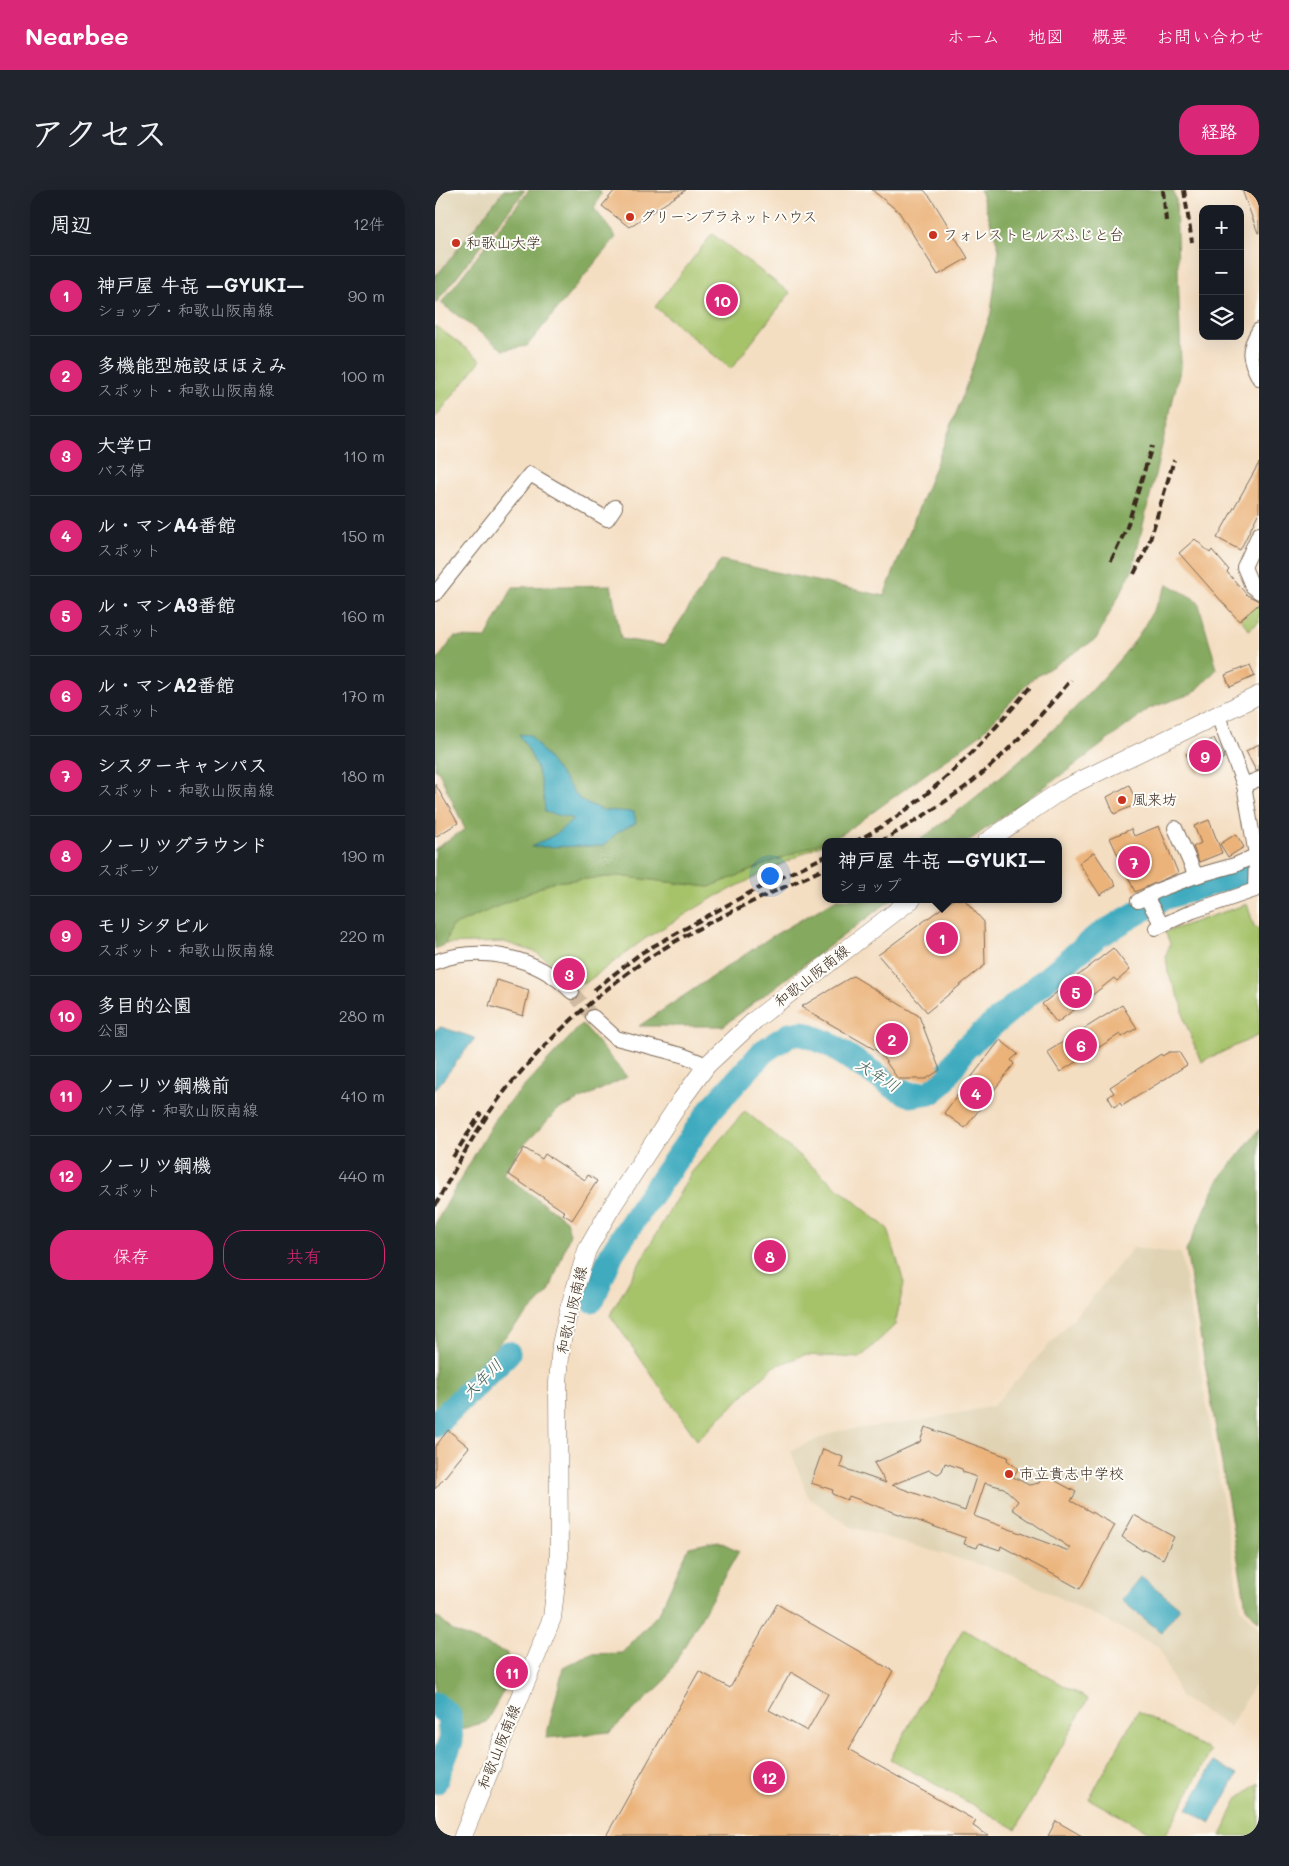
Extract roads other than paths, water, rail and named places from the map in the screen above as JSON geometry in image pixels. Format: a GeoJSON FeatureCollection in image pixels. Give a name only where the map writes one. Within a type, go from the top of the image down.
{"type":"FeatureCollection","features":[{"type":"Feature","properties":{"kind":"main road"},"geometry":{"type":"LineString","coordinates":[[992,838],[1063,789],[1259,695]]}},
{"type":"Feature","properties":{"kind":"main road","name":"和歌山阪南線"},"geometry":{"type":"LineString","coordinates":[[463,1836],[552,1618],[559,1557],[558,1383],[561,1344],[569,1309],[587,1250],[621,1192],[682,1099],[707,1065],[755,1020],[907,903]]}},
{"type":"Feature","properties":{"kind":"street"},"geometry":{"type":"LineString","coordinates":[[1259,330],[1250,346],[1250,358],[1259,378]]}},
{"type":"Feature","properties":{"kind":"street"},"geometry":{"type":"LineString","coordinates":[[435,594],[531,474],[607,519],[615,507]]}},
{"type":"Feature","properties":{"kind":"street"},"geometry":{"type":"LineString","coordinates":[[1259,534],[1244,567],[1252,586],[1259,592]]}},
{"type":"Feature","properties":{"kind":"street"},"geometry":{"type":"LineString","coordinates":[[1218,716],[1244,785],[1257,856],[1255,890],[1193,911],[1159,927],[1142,899],[1195,876],[1235,865],[1257,856]]}},
{"type":"Feature","properties":{"kind":"street"},"geometry":{"type":"LineString","coordinates":[[1244,785],[1259,778]]}},
{"type":"Feature","properties":{"kind":"street"},"geometry":{"type":"LineString","coordinates":[[1175,828],[1195,876]]}},
{"type":"Feature","properties":{"kind":"street"},"geometry":{"type":"LineString","coordinates":[[435,962],[451,956],[469,954],[513,957],[543,969],[571,992]]}},
{"type":"Feature","properties":{"kind":"street"},"geometry":{"type":"LineString","coordinates":[[593,1017],[616,1038],[682,1055],[707,1065]]}},
{"type":"Feature","properties":{"kind":"water"},"geometry":{"type":"Polygon","coordinates":[[[519,734],[530,735],[581,801],[603,810],[634,812],[636,823],[618,832],[603,846],[531,847],[556,834],[574,819],[545,812],[538,771],[519,734]]]}},
{"type":"Feature","properties":{"kind":"water"},"geometry":{"type":"Polygon","coordinates":[[[441,1027],[475,1038],[435,1090],[435,1030],[441,1027]]]}},
{"type":"Feature","properties":{"kind":"water"},"geometry":{"type":"Polygon","coordinates":[[[1141,1576],[1180,1608],[1161,1632],[1121,1600],[1141,1576]]]}},
{"type":"Feature","properties":{"kind":"water"},"geometry":{"type":"Polygon","coordinates":[[[1214,1762],[1237,1775],[1211,1823],[1187,1809],[1214,1762]]]}},
{"type":"Feature","properties":{"kind":"waterway","name":"大年川"},"geometry":{"type":"LineString","coordinates":[[592,1300],[612,1253],[641,1209],[712,1108],[764,1051],[789,1035],[801,1033],[827,1043],[893,1086],[911,1095],[931,1092],[941,1084],[965,1048],[1096,937],[1163,898],[1259,868]]}},
{"type":"Feature","properties":{"kind":"waterway","name":"大年川"},"geometry":{"type":"LineString","coordinates":[[435,1425],[508,1353]]}},
{"type":"Feature","properties":{"kind":"waterway","name":"大年川"},"geometry":{"type":"LineString","coordinates":[[435,1704],[449,1715],[451,1741],[435,1782]]}},
{"type":"Feature","properties":{"kind":"tunnel"},"geometry":{"type":"LineString","coordinates":[[572,992],[593,1017]]}},
{"type":"Feature","properties":{"kind":"railway"},"geometry":{"type":"LineString","coordinates":[[1163,190],[1166,221]]}},
{"type":"Feature","properties":{"kind":"railway"},"geometry":{"type":"LineString","coordinates":[[1184,190],[1192,242]]}},
{"type":"Feature","properties":{"kind":"railway"},"geometry":{"type":"LineString","coordinates":[[1111,561],[1127,527],[1152,446]]}},
{"type":"Feature","properties":{"kind":"railway"},"geometry":{"type":"LineString","coordinates":[[1134,574],[1149,543],[1174,460]]}},
{"type":"Feature","properties":{"kind":"railway"},"geometry":{"type":"LineString","coordinates":[[887,838],[939,805],[986,770],[1024,733],[1071,680]]}},
{"type":"Feature","properties":{"kind":"railway"},"geometry":{"type":"LineString","coordinates":[[861,838],[903,812],[950,774],[993,731],[1030,687]]}},
{"type":"Feature","properties":{"kind":"railway"},"geometry":{"type":"LineString","coordinates":[[594,990],[641,953],[751,892],[822,858]]}},
{"type":"Feature","properties":{"kind":"railway"},"geometry":{"type":"LineString","coordinates":[[435,1206],[471,1141],[502,1095],[544,1047],[593,1000],[647,959],[690,933],[822,870]]}},
{"type":"Feature","properties":{"kind":"railway"},"geometry":{"type":"LineString","coordinates":[[453,1157],[481,1113]]}},
{"type":"Feature","properties":{"kind":"place","name":"グリーンプラネットハウス"},"geometry":{"type":"Point","coordinates":[630,217]}},
{"type":"Feature","properties":{"kind":"place","name":"フォレストヒルズふじと台"},"geometry":{"type":"Point","coordinates":[933,235]}},
{"type":"Feature","properties":{"kind":"place","name":"和歌山大学"},"geometry":{"type":"Point","coordinates":[456,243]}},
{"type":"Feature","properties":{"kind":"place","name":"多目的公園"},"geometry":{"type":"Point","coordinates":[722,300]}},
{"type":"Feature","properties":{"kind":"place","name":"モリシタビル"},"geometry":{"type":"Point","coordinates":[1205,756]}},
{"type":"Feature","properties":{"kind":"place","name":"風来坊"},"geometry":{"type":"Point","coordinates":[1122,800]}},
{"type":"Feature","properties":{"kind":"place","name":"シスターキャンパス"},"geometry":{"type":"Point","coordinates":[1134,862]}},
{"type":"Feature","properties":{"kind":"place","name":"神戸屋 牛㐂 ―GYUKI―"},"geometry":{"type":"Point","coordinates":[942,938]}},
{"type":"Feature","properties":{"kind":"place","name":"大学口"},"geometry":{"type":"Point","coordinates":[569,974]}},
{"type":"Feature","properties":{"kind":"place","name":"ル・マンA3番館"},"geometry":{"type":"Point","coordinates":[1076,992]}},
{"type":"Feature","properties":{"kind":"place","name":"多機能型施設ほほえみ"},"geometry":{"type":"Point","coordinates":[892,1039]}},
{"type":"Feature","properties":{"kind":"place","name":"ル・マンA2番館"},"geometry":{"type":"Point","coordinates":[1081,1045]}},
{"type":"Feature","properties":{"kind":"place","name":"ル・マンA4番館"},"geometry":{"type":"Point","coordinates":[976,1093]}},
{"type":"Feature","properties":{"kind":"place","name":"ノーリツグラウンド"},"geometry":{"type":"Point","coordinates":[770,1256]}},
{"type":"Feature","properties":{"kind":"place","name":"市立貴志中学校"},"geometry":{"type":"Point","coordinates":[1009,1474]}},
{"type":"Feature","properties":{"kind":"place","name":"ノーリツ鋼機前"},"geometry":{"type":"Point","coordinates":[512,1672]}},
{"type":"Feature","properties":{"kind":"place","name":"ノーリツ鋼機"},"geometry":{"type":"Point","coordinates":[769,1777]}}]}
